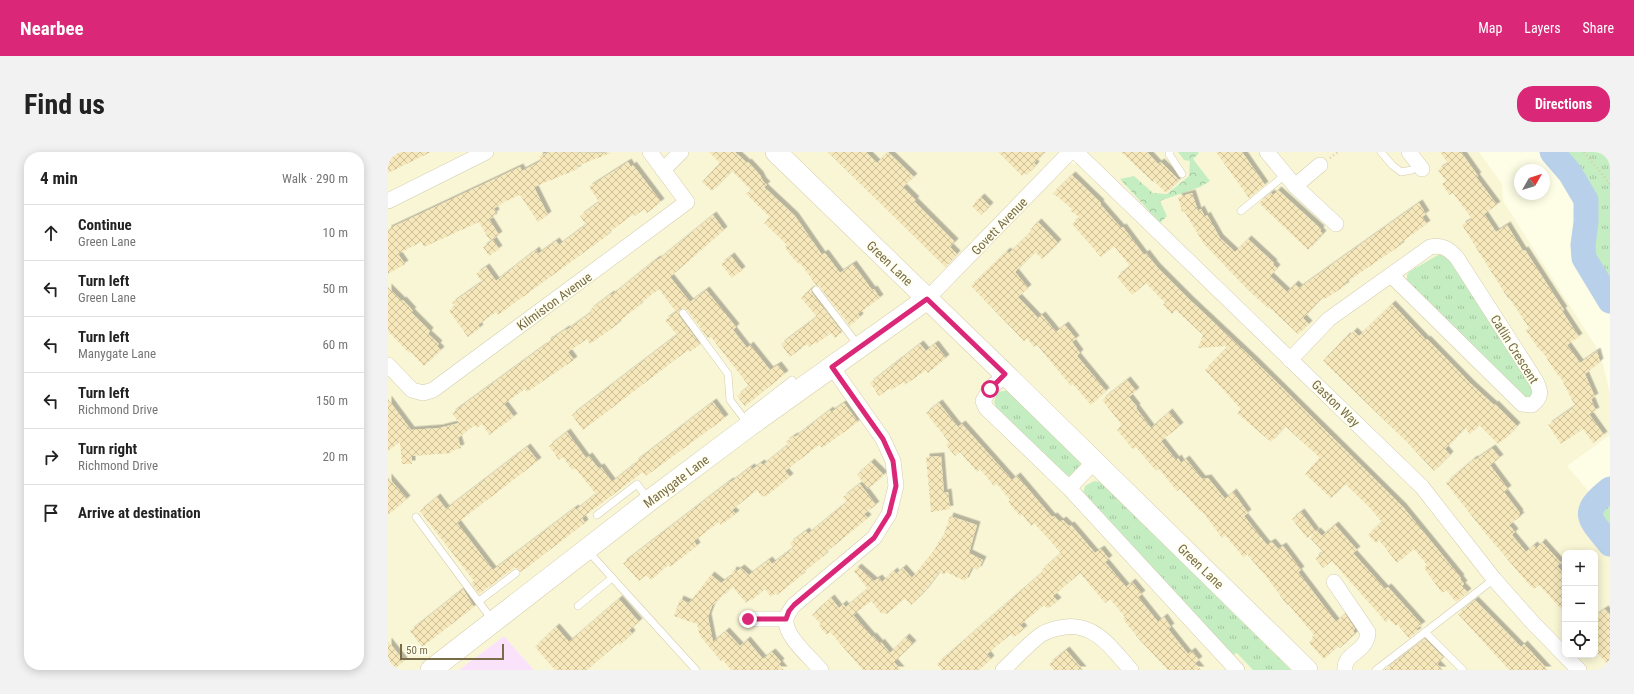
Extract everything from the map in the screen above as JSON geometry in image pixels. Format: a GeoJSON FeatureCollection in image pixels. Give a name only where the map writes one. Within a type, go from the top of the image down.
{"type":"FeatureCollection","features":[{"type":"Feature","properties":{"kind":"main road","name":"Green Lane"},"geometry":{"type":"LineString","coordinates":[[776,152],[1307,670]]}},
{"type":"Feature","properties":{"kind":"main road","name":"Manygate Lane"},"geometry":{"type":"LineString","coordinates":[[431,670],[650,501],[746,422],[832,367],[927,299]]}},
{"type":"Feature","properties":{"kind":"street"},"geometry":{"type":"LineString","coordinates":[[388,201],[486,152]]}},
{"type":"Feature","properties":{"kind":"street"},"geometry":{"type":"LineString","coordinates":[[650,152],[663,170],[681,152]]}},
{"type":"Feature","properties":{"kind":"street","name":"Govett Avenue"},"geometry":{"type":"LineString","coordinates":[[927,299],[1070,152]]}},
{"type":"Feature","properties":{"kind":"street","name":"Gaston Way"},"geometry":{"type":"LineString","coordinates":[[1076,152],[1422,487],[1494,579],[1533,623],[1579,670]]}},
{"type":"Feature","properties":{"kind":"street"},"geometry":{"type":"LineString","coordinates":[[1267,152],[1290,180],[1336,224]]}},
{"type":"Feature","properties":{"kind":"street"},"geometry":{"type":"LineString","coordinates":[[1409,152],[1417,170]]}},
{"type":"Feature","properties":{"kind":"street"},"geometry":{"type":"LineString","coordinates":[[1290,180],[1320,165]]}},
{"type":"Feature","properties":{"kind":"street","name":"Kilmiston Avenue"},"geometry":{"type":"LineString","coordinates":[[388,365],[412,390],[423,393],[433,390],[687,202],[663,170]]}},
{"type":"Feature","properties":{"kind":"street","name":"Catlin Crescent"},"geometry":{"type":"LineString","coordinates":[[1290,360],[1329,319],[1430,247],[1437,245],[1445,247],[1451,251],[1536,381],[1540,390],[1538,400],[1532,405],[1522,404],[1391,275]]}},
{"type":"Feature","properties":{"kind":"street"},"geometry":{"type":"LineString","coordinates":[[821,670],[791,636],[786,619],[789,611],[794,605],[874,538],[889,514],[896,486],[893,461],[883,439],[832,367]]}},
{"type":"Feature","properties":{"kind":"street"},"geometry":{"type":"LineString","coordinates":[[1005,374],[985,395],[983,401],[986,408],[1069,488],[1237,670]]}},
{"type":"Feature","properties":{"kind":"street"},"geometry":{"type":"LineString","coordinates":[[1069,488],[1094,462]]}},
{"type":"Feature","properties":{"kind":"street"},"geometry":{"type":"LineString","coordinates":[[1334,582],[1368,632],[1368,638],[1365,645],[1346,662],[1345,670]]}},
{"type":"Feature","properties":{"kind":"street"},"geometry":{"type":"LineString","coordinates":[[748,619],[786,619]]}},
{"type":"Feature","properties":{"kind":"street"},"geometry":{"type":"LineString","coordinates":[[1003,670],[1041,634],[1057,628],[1075,626],[1092,631],[1105,640],[1131,670]]}},
{"type":"Feature","properties":{"kind":"lane"},"geometry":{"type":"LineString","coordinates":[[1170,152],[1169,154],[1182,174]]}},
{"type":"Feature","properties":{"kind":"lane"},"geometry":{"type":"LineString","coordinates":[[1382,152],[1392,165],[1401,172],[1417,170]]}},
{"type":"Feature","properties":{"kind":"lane"},"geometry":{"type":"LineString","coordinates":[[1241,211],[1290,180]]}},
{"type":"Feature","properties":{"kind":"lane"},"geometry":{"type":"LineString","coordinates":[[816,290],[860,347]]}},
{"type":"Feature","properties":{"kind":"lane"},"geometry":{"type":"LineString","coordinates":[[683,313],[728,374],[730,400],[746,422],[792,380]]}},
{"type":"Feature","properties":{"kind":"lane"},"geometry":{"type":"LineString","coordinates":[[597,515],[637,484],[650,501]]}},
{"type":"Feature","properties":{"kind":"lane"},"geometry":{"type":"LineString","coordinates":[[416,517],[494,621]]}},
{"type":"Feature","properties":{"kind":"lane"},"geometry":{"type":"LineString","coordinates":[[587,550],[696,670]]}},
{"type":"Feature","properties":{"kind":"lane"},"geometry":{"type":"LineString","coordinates":[[479,601],[516,573]]}},
{"type":"Feature","properties":{"kind":"lane"},"geometry":{"type":"LineString","coordinates":[[578,606],[612,578]]}},
{"type":"Feature","properties":{"kind":"lane"},"geometry":{"type":"LineString","coordinates":[[1376,670],[1494,579]]}},
{"type":"Feature","properties":{"kind":"lane"},"geometry":{"type":"LineString","coordinates":[[1426,632],[1463,670]]}},
{"type":"Feature","properties":{"kind":"path"},"geometry":{"type":"LineString","coordinates":[[1584,152],[1610,184]]}},
{"type":"Feature","properties":{"kind":"shaded area"},"geometry":{"type":"Polygon","coordinates":[[[388,152],[1060,152],[1074,165],[1086,152],[1479,152],[1502,184],[1503,201],[1600,353],[1610,393],[1610,435],[1567,466],[1596,500],[1590,509],[1594,524],[1610,544],[1610,670],[534,670],[504,636],[459,670],[388,670],[388,152]]]}},
{"type":"Feature","properties":{"kind":"shaded area"},"geometry":{"type":"Polygon","coordinates":[[[504,636],[534,670],[459,670],[504,636]]]}},
{"type":"Feature","properties":{"kind":"green space"},"geometry":{"type":"Polygon","coordinates":[[[1178,152],[1198,152],[1199,153],[1193,159],[1210,181],[1200,187],[1160,201],[1167,216],[1160,223],[1120,179],[1134,176],[1153,193],[1167,194],[1189,176],[1190,161],[1184,160],[1178,152]]]}},
{"type":"Feature","properties":{"kind":"green space"},"geometry":{"type":"Polygon","coordinates":[[[1559,152],[1610,152],[1610,301],[1584,258],[1583,245],[1591,232],[1592,199],[1559,152]]]}},
{"type":"Feature","properties":{"kind":"green space"},"geometry":{"type":"Polygon","coordinates":[[[1443,253],[1448,255],[1534,387],[1532,397],[1526,398],[1407,280],[1407,275],[1409,272],[1443,253]]]}},
{"type":"Feature","properties":{"kind":"green space"},"geometry":{"type":"Polygon","coordinates":[[[1009,390],[1082,459],[1083,466],[1077,475],[1069,476],[1058,471],[998,412],[994,402],[998,392],[1009,390]]]}},
{"type":"Feature","properties":{"kind":"green space"},"geometry":{"type":"Polygon","coordinates":[[[1094,481],[1101,482],[1291,670],[1253,670],[1237,653],[1233,655],[1083,493],[1085,486],[1094,481]]]}},
{"type":"Feature","properties":{"kind":"green space"},"geometry":{"type":"Polygon","coordinates":[[[1610,495],[1610,544],[1593,524],[1590,509],[1610,495]]]}},
{"type":"Feature","properties":{"kind":"building"},"geometry":{"type":"Polygon","coordinates":[[[392,152],[431,152],[388,173],[388,154],[392,152]]]}},
{"type":"Feature","properties":{"kind":"building"},"geometry":{"type":"Polygon","coordinates":[[[549,152],[611,153],[577,166],[578,169],[534,187],[548,215],[538,222],[520,195],[501,203],[501,205],[494,208],[496,213],[493,215],[494,217],[489,219],[499,235],[490,241],[479,222],[424,247],[421,242],[398,254],[405,264],[388,274],[388,229],[520,167],[522,171],[541,161],[539,156],[549,152]]]}},
{"type":"Feature","properties":{"kind":"building"},"geometry":{"type":"Polygon","coordinates":[[[709,152],[735,152],[747,163],[748,162],[767,185],[764,187],[795,216],[822,255],[825,253],[840,273],[853,264],[872,290],[874,289],[880,298],[858,314],[860,317],[850,326],[800,263],[799,264],[791,256],[785,247],[787,245],[764,223],[770,217],[746,194],[751,190],[732,171],[712,191],[702,182],[720,163],[709,152]]]}},
{"type":"Feature","properties":{"kind":"building"},"geometry":{"type":"Polygon","coordinates":[[[828,152],[866,152],[877,163],[888,152],[914,177],[903,187],[916,200],[914,201],[955,242],[950,247],[957,254],[945,267],[828,152]]]}},
{"type":"Feature","properties":{"kind":"building"},"geometry":{"type":"Polygon","coordinates":[[[998,152],[1045,152],[1034,163],[1036,165],[1027,175],[1025,173],[1022,176],[998,152]]]}},
{"type":"Feature","properties":{"kind":"building"},"geometry":{"type":"Polygon","coordinates":[[[1121,152],[1147,152],[1158,164],[1161,162],[1179,180],[1166,193],[1121,152]]]}},
{"type":"Feature","properties":{"kind":"building"},"geometry":{"type":"Polygon","coordinates":[[[1216,152],[1242,152],[1265,185],[1249,198],[1216,152]]]}},
{"type":"Feature","properties":{"kind":"building"},"geometry":{"type":"Polygon","coordinates":[[[1440,152],[1461,152],[1478,176],[1476,177],[1497,205],[1484,214],[1496,232],[1507,225],[1564,310],[1562,311],[1579,337],[1567,345],[1580,363],[1597,351],[1600,362],[1585,374],[1595,397],[1591,399],[1596,411],[1589,414],[1604,435],[1593,443],[1583,429],[1561,444],[1548,425],[1575,406],[1560,376],[1559,377],[1542,351],[1537,347],[1526,330],[1529,328],[1510,299],[1509,300],[1462,225],[1472,219],[1453,193],[1449,195],[1442,184],[1446,181],[1438,170],[1448,163],[1440,152]]]}},
{"type":"Feature","properties":{"kind":"building"},"geometry":{"type":"Polygon","coordinates":[[[628,162],[631,167],[633,165],[661,202],[647,213],[644,209],[635,216],[634,214],[607,234],[608,235],[498,315],[496,312],[478,325],[480,328],[468,337],[449,311],[455,306],[452,303],[482,282],[476,274],[486,267],[496,281],[536,250],[538,254],[556,241],[559,245],[586,225],[580,216],[599,202],[589,187],[628,162]]]}},
{"type":"Feature","properties":{"kind":"building"},"geometry":{"type":"Polygon","coordinates":[[[1072,175],[1101,203],[1100,204],[1121,228],[1123,227],[1144,255],[1146,253],[1157,267],[1191,301],[1254,360],[1403,507],[1461,578],[1460,579],[1464,584],[1462,586],[1468,592],[1456,602],[1446,590],[1442,593],[1424,568],[1427,565],[1414,549],[1397,563],[1379,540],[1376,543],[1368,535],[1382,522],[1368,506],[1345,484],[1331,498],[1305,474],[1320,458],[1285,426],[1271,442],[1237,413],[1241,409],[1205,370],[1228,346],[1198,348],[1203,335],[1176,310],[1172,314],[1163,305],[1165,303],[1146,283],[1132,295],[1117,277],[1130,266],[1114,246],[1101,257],[1072,224],[1080,218],[1053,193],[1072,175]]]}},
{"type":"Feature","properties":{"kind":"building"},"geometry":{"type":"Polygon","coordinates":[[[1278,190],[1321,229],[1320,231],[1323,234],[1308,250],[1259,203],[1271,193],[1273,195],[1278,190]]]}},
{"type":"Feature","properties":{"kind":"building"},"geometry":{"type":"Polygon","coordinates":[[[1192,193],[1198,211],[1201,209],[1205,217],[1207,215],[1220,238],[1235,252],[1248,239],[1274,263],[1273,264],[1277,268],[1270,276],[1287,292],[1295,284],[1299,288],[1419,203],[1426,214],[1422,217],[1427,224],[1400,243],[1401,245],[1345,283],[1346,285],[1325,299],[1323,297],[1303,318],[1309,324],[1298,334],[1247,289],[1204,244],[1184,211],[1182,212],[1178,197],[1192,193]]]}},
{"type":"Feature","properties":{"kind":"building"},"geometry":{"type":"Polygon","coordinates":[[[981,197],[990,206],[981,215],[972,206],[981,197]]]}},
{"type":"Feature","properties":{"kind":"building"},"geometry":{"type":"Polygon","coordinates":[[[713,215],[724,230],[670,277],[690,302],[706,290],[736,327],[733,330],[747,348],[750,345],[770,370],[778,365],[785,374],[745,406],[737,396],[749,386],[711,337],[708,338],[687,310],[683,308],[679,311],[679,316],[700,344],[690,352],[688,350],[583,430],[572,415],[677,335],[665,320],[676,312],[659,289],[639,304],[640,305],[617,323],[618,324],[590,344],[587,339],[568,352],[574,360],[527,392],[525,389],[504,404],[514,417],[489,435],[482,424],[477,428],[475,425],[458,438],[461,448],[451,451],[452,453],[412,456],[412,464],[402,464],[400,442],[388,451],[388,399],[411,430],[439,428],[459,423],[452,413],[548,343],[547,342],[592,312],[590,310],[611,294],[612,295],[657,259],[658,260],[713,215]]]}},
{"type":"Feature","properties":{"kind":"building"},"geometry":{"type":"Polygon","coordinates":[[[1038,222],[1058,243],[1042,259],[1035,252],[1015,272],[1028,288],[1018,297],[1038,318],[1042,315],[1056,332],[1065,325],[1076,339],[1072,342],[1080,353],[1077,356],[1106,391],[1091,405],[1073,384],[1071,386],[1037,345],[1034,347],[1027,338],[1024,341],[971,286],[1007,251],[1009,253],[1032,231],[1030,230],[1038,222]]]}},
{"type":"Feature","properties":{"kind":"building"},"geometry":{"type":"Polygon","coordinates":[[[493,240],[499,249],[489,256],[483,247],[493,240]]]}},
{"type":"Feature","properties":{"kind":"building"},"geometry":{"type":"Polygon","coordinates":[[[731,256],[742,270],[732,278],[721,264],[731,256]]]}},
{"type":"Feature","properties":{"kind":"building"},"geometry":{"type":"Polygon","coordinates":[[[388,287],[413,311],[411,312],[430,331],[428,334],[439,344],[437,346],[441,350],[424,366],[388,331],[388,287]]]}},
{"type":"Feature","properties":{"kind":"building"},"geometry":{"type":"Polygon","coordinates":[[[811,289],[812,293],[842,332],[835,338],[831,333],[816,344],[815,342],[809,347],[807,344],[790,357],[781,344],[817,317],[801,298],[811,289]]]}},
{"type":"Feature","properties":{"kind":"building"},"geometry":{"type":"Polygon","coordinates":[[[1392,304],[1471,384],[1494,405],[1495,404],[1517,426],[1508,436],[1498,444],[1479,425],[1470,434],[1465,428],[1445,449],[1450,455],[1434,471],[1406,441],[1323,361],[1347,336],[1348,337],[1354,331],[1359,336],[1392,304]]]}},
{"type":"Feature","properties":{"kind":"building"},"geometry":{"type":"Polygon","coordinates":[[[920,344],[926,351],[935,344],[946,358],[928,373],[926,370],[905,385],[903,382],[892,390],[890,388],[879,396],[870,383],[920,344]]]}},
{"type":"Feature","properties":{"kind":"building"},"geometry":{"type":"Polygon","coordinates":[[[1127,380],[1136,391],[1129,397],[1151,428],[1169,412],[1180,426],[1161,441],[1176,460],[1178,458],[1181,463],[1186,459],[1202,479],[1208,478],[1225,499],[1233,492],[1248,513],[1244,516],[1267,545],[1272,542],[1278,549],[1283,546],[1301,570],[1298,572],[1336,622],[1345,614],[1355,629],[1353,631],[1355,634],[1340,648],[1338,646],[1324,659],[1309,643],[1314,635],[1288,604],[1287,605],[1263,572],[1247,554],[1244,558],[1225,535],[1222,538],[1202,511],[1201,512],[1180,489],[1177,491],[1159,469],[1156,471],[1136,447],[1133,449],[1117,430],[1122,425],[1102,400],[1127,380]]]}},
{"type":"Feature","properties":{"kind":"building"},"geometry":{"type":"Polygon","coordinates":[[[713,402],[725,418],[646,476],[643,472],[582,518],[585,523],[521,572],[515,567],[479,594],[471,583],[474,581],[420,511],[437,497],[446,509],[527,447],[538,461],[457,523],[493,570],[575,508],[576,510],[596,494],[575,468],[572,470],[563,457],[559,460],[549,446],[567,432],[586,458],[589,456],[598,468],[601,467],[612,482],[636,463],[635,462],[713,402]]]}},
{"type":"Feature","properties":{"kind":"building"},"geometry":{"type":"Polygon","coordinates":[[[844,403],[858,422],[822,448],[819,445],[785,471],[790,477],[765,497],[764,495],[762,497],[757,490],[732,510],[736,514],[721,525],[719,522],[694,541],[697,546],[670,567],[669,564],[651,580],[646,575],[639,581],[623,563],[730,481],[731,482],[751,467],[753,469],[761,463],[763,465],[788,445],[786,442],[794,436],[795,437],[830,410],[831,412],[844,403]]]}},
{"type":"Feature","properties":{"kind":"building"},"geometry":{"type":"Polygon","coordinates":[[[939,403],[958,427],[962,424],[1012,480],[1017,476],[1052,517],[1054,516],[1060,522],[1063,520],[1069,526],[1071,525],[1095,553],[1101,549],[1109,559],[1105,562],[1126,587],[1132,582],[1142,594],[1138,597],[1158,622],[1164,617],[1171,627],[1168,629],[1188,654],[1192,651],[1199,660],[1195,663],[1201,670],[1168,670],[1138,638],[1123,619],[1125,617],[1110,599],[1105,603],[1080,573],[1053,596],[1058,601],[1048,609],[1044,605],[1020,625],[1024,629],[1014,637],[1011,634],[987,654],[991,659],[979,670],[942,670],[937,664],[1037,577],[1043,571],[1042,570],[1061,553],[1034,523],[1031,526],[1022,514],[1020,516],[1008,502],[1010,500],[997,484],[994,486],[980,469],[977,472],[960,452],[955,456],[946,445],[949,442],[926,413],[939,403]]]}},
{"type":"Feature","properties":{"kind":"building"},"geometry":{"type":"Polygon","coordinates":[[[1492,448],[1500,458],[1490,465],[1508,489],[1504,492],[1521,516],[1509,525],[1515,532],[1512,535],[1526,552],[1534,545],[1537,548],[1542,542],[1561,563],[1557,566],[1562,572],[1562,610],[1539,585],[1534,589],[1526,581],[1486,534],[1446,483],[1474,459],[1475,460],[1492,448]]]}},
{"type":"Feature","properties":{"kind":"building"},"geometry":{"type":"Polygon","coordinates":[[[941,456],[944,493],[948,492],[950,509],[931,512],[926,457],[941,456]]]}},
{"type":"Feature","properties":{"kind":"building"},"geometry":{"type":"Polygon","coordinates":[[[871,462],[884,475],[868,489],[857,475],[871,462]]]}},
{"type":"Feature","properties":{"kind":"building"},"geometry":{"type":"Polygon","coordinates":[[[388,477],[407,499],[388,515],[388,477]]]}},
{"type":"Feature","properties":{"kind":"building"},"geometry":{"type":"Polygon","coordinates":[[[860,484],[876,505],[864,514],[868,518],[824,554],[825,555],[801,574],[802,575],[777,595],[776,593],[771,597],[765,589],[746,603],[732,586],[712,606],[708,617],[713,642],[726,631],[740,646],[747,640],[763,659],[772,652],[781,662],[779,664],[784,670],[731,670],[723,660],[721,661],[700,636],[697,624],[674,616],[680,599],[689,603],[711,575],[721,583],[731,576],[733,570],[737,571],[741,568],[749,575],[769,560],[772,564],[793,548],[790,543],[806,531],[808,534],[847,502],[843,497],[860,484]]]}},
{"type":"Feature","properties":{"kind":"building"},"geometry":{"type":"Polygon","coordinates":[[[1301,512],[1316,532],[1307,538],[1292,519],[1301,512]]]}},
{"type":"Feature","properties":{"kind":"building"},"geometry":{"type":"Polygon","coordinates":[[[950,516],[977,525],[969,553],[983,560],[978,570],[972,567],[965,581],[946,572],[944,575],[940,571],[925,591],[911,605],[905,598],[887,614],[881,613],[871,601],[853,615],[872,637],[873,636],[880,644],[881,642],[890,653],[906,637],[913,644],[894,662],[901,670],[863,670],[830,632],[827,635],[819,626],[821,624],[812,615],[831,598],[839,608],[843,604],[846,607],[863,593],[867,588],[854,571],[858,567],[874,581],[879,578],[882,582],[894,571],[896,574],[903,568],[912,578],[935,549],[940,539],[942,540],[950,516]]]}},
{"type":"Feature","properties":{"kind":"building"},"geometry":{"type":"Polygon","coordinates":[[[1335,525],[1357,550],[1353,553],[1385,589],[1388,587],[1422,625],[1416,629],[1418,631],[1409,638],[1397,624],[1396,626],[1389,619],[1386,622],[1332,561],[1323,568],[1315,558],[1323,552],[1310,538],[1317,531],[1322,536],[1335,525]]]}},
{"type":"Feature","properties":{"kind":"building"},"geometry":{"type":"Polygon","coordinates":[[[463,589],[474,607],[422,647],[410,631],[463,589]]]}},
{"type":"Feature","properties":{"kind":"building"},"geometry":{"type":"Polygon","coordinates":[[[619,599],[639,622],[629,630],[632,634],[620,645],[618,643],[587,670],[555,670],[535,647],[556,627],[569,642],[619,599]]]}},
{"type":"Feature","properties":{"kind":"building"},"geometry":{"type":"Polygon","coordinates":[[[1475,600],[1521,647],[1524,644],[1548,670],[1509,670],[1458,614],[1475,600]]]}},
{"type":"Feature","properties":{"kind":"building"},"geometry":{"type":"Polygon","coordinates":[[[1605,609],[1610,615],[1610,667],[1598,654],[1598,614],[1605,609]]]}},
{"type":"Feature","properties":{"kind":"building"},"geometry":{"type":"Polygon","coordinates":[[[1425,639],[1443,657],[1437,664],[1443,670],[1384,670],[1425,639]]]}},
{"type":"Feature","properties":{"kind":"building"},"geometry":{"type":"Polygon","coordinates":[[[388,641],[404,661],[393,670],[388,670],[388,641]]]}},
{"type":"Feature","properties":{"kind":"building"},"geometry":{"type":"Polygon","coordinates":[[[1066,650],[1083,670],[1054,670],[1049,664],[1066,650]]]}},
{"type":"Feature","properties":{"kind":"waterway"},"geometry":{"type":"LineString","coordinates":[[1552,152],[1570,173],[1586,200],[1586,222],[1583,245],[1584,258],[1610,301]]}},
{"type":"Feature","properties":{"kind":"waterway"},"geometry":{"type":"LineString","coordinates":[[1610,489],[1594,504],[1590,515],[1596,527],[1610,544]]}},
{"type":"Feature","properties":{"kind":"route"},"geometry":{"type":"LineString","coordinates":[[748,619],[786,619],[789,611],[794,605],[874,538],[889,514],[896,486],[893,461],[883,439],[832,367],[927,299],[1005,374],[990,389]]}}]}
